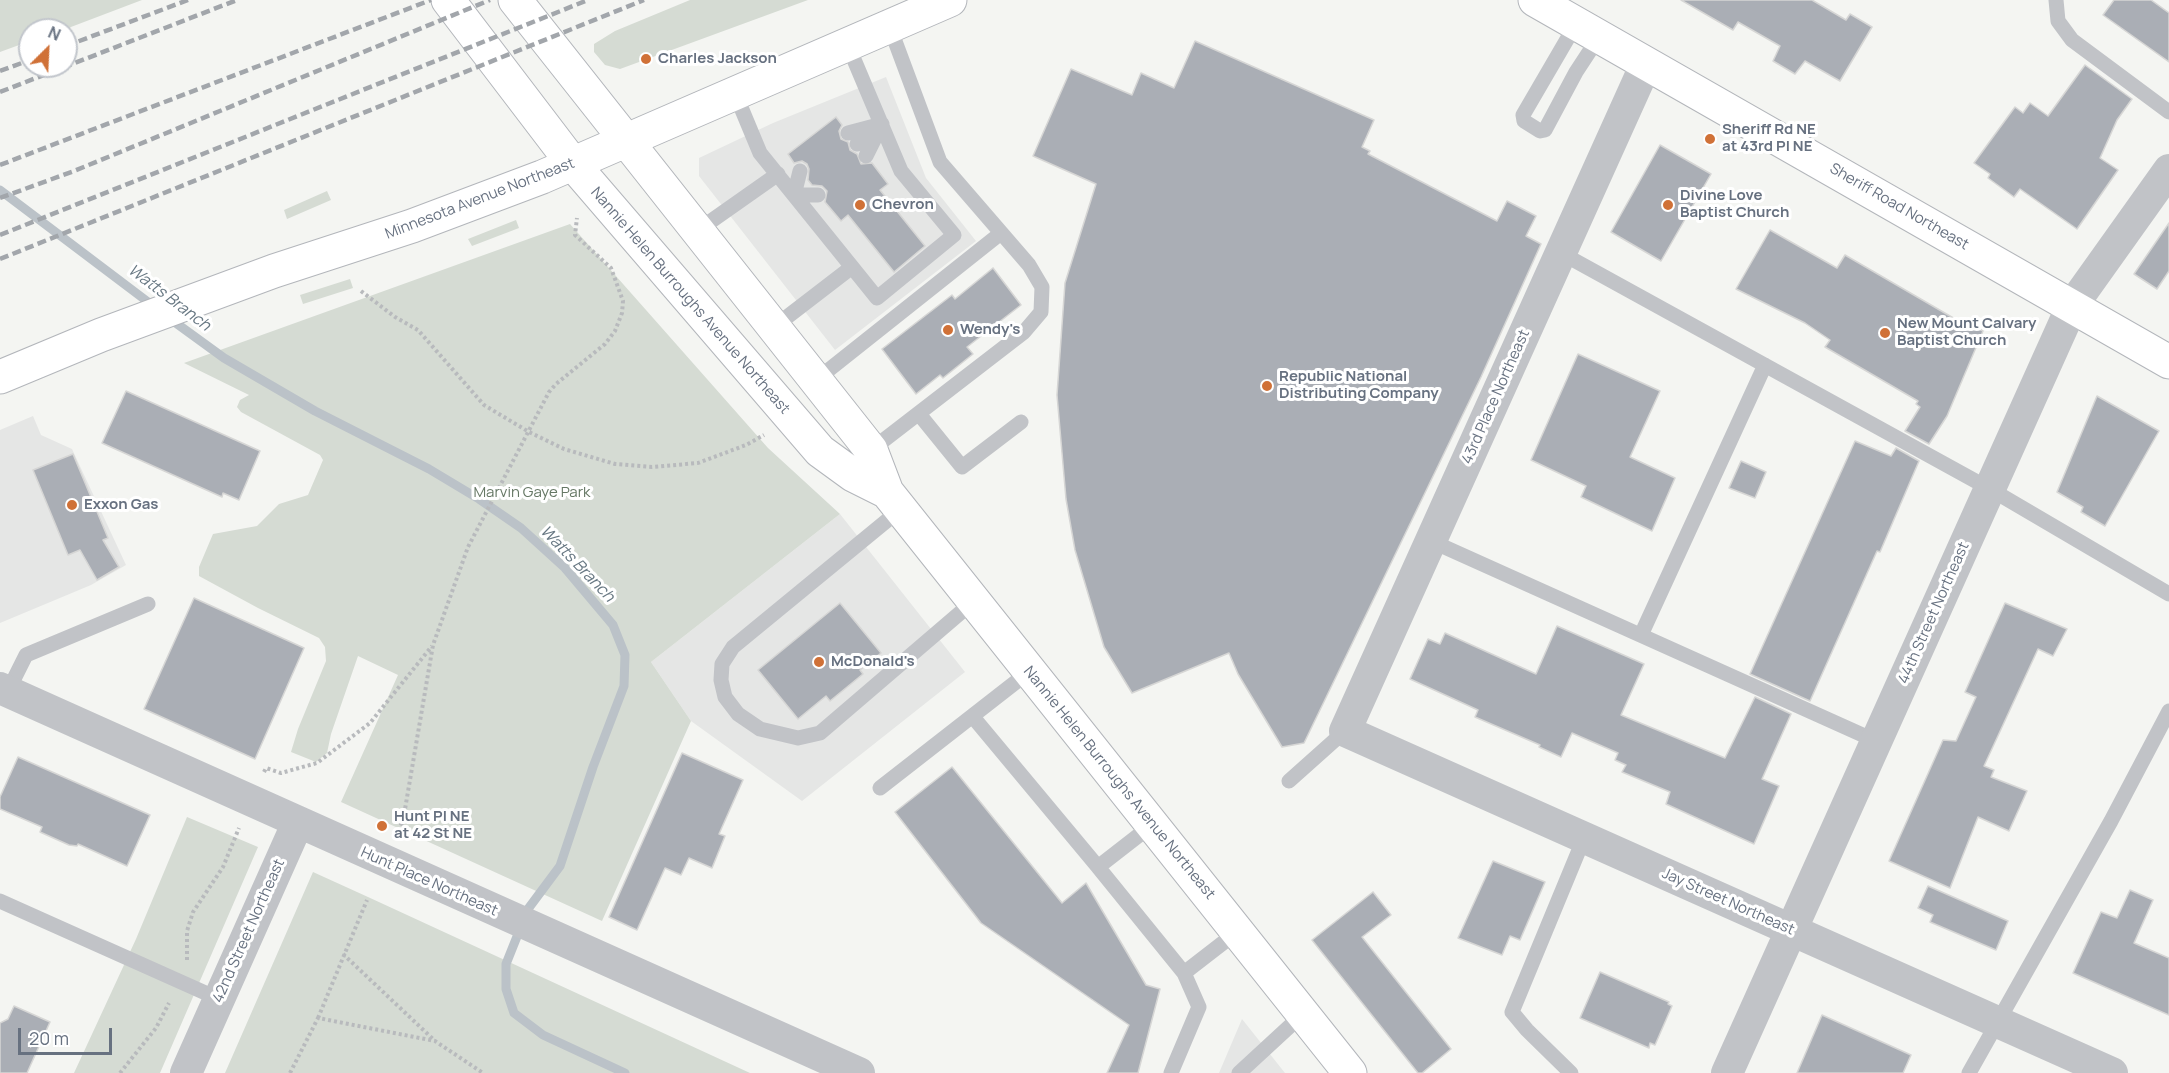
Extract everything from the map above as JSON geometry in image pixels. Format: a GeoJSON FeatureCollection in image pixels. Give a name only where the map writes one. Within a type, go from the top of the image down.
{"type":"FeatureCollection","features":[{"type":"Feature","properties":{"kind":"main road","name":"Nannie Helen Burroughs Avenue Northeast"},"geometry":{"type":"LineString","coordinates":[[448,0],[573,164],[820,451],[894,501]]}},
{"type":"Feature","properties":{"kind":"main road","name":"Nannie Helen Burroughs Avenue Northeast"},"geometry":{"type":"LineString","coordinates":[[515,0],[871,450],[894,501],[1350,1073]]}},
{"type":"Feature","properties":{"kind":"main road","name":"Minnesota Avenue Northeast"},"geometry":{"type":"LineString","coordinates":[[0,376],[203,297],[411,226],[573,164],[847,43],[951,0]]}},
{"type":"Feature","properties":{"kind":"main road","name":"Sheriff Road Northeast"},"geometry":{"type":"LineString","coordinates":[[1535,0],[2169,362]]}},
{"type":"Feature","properties":{"kind":"street","name":"43rd Place Northeast"},"geometry":{"type":"LineString","coordinates":[[1345,731],[1646,64]]}},
{"type":"Feature","properties":{"kind":"street","name":"44th Street Northeast"},"geometry":{"type":"LineString","coordinates":[[1727,1073],[2072,306],[2169,170]]}},
{"type":"Feature","properties":{"kind":"street","name":"Hunt Place Northeast"},"geometry":{"type":"LineString","coordinates":[[4,690],[580,950],[859,1073]]}},
{"type":"Feature","properties":{"kind":"street","name":"Jay Street Northeast"},"geometry":{"type":"LineString","coordinates":[[1345,731],[2112,1073]]}},
{"type":"Feature","properties":{"kind":"street","name":"42nd Street Northeast"},"geometry":{"type":"LineString","coordinates":[[186,1073],[298,822]]}},
{"type":"Feature","properties":{"kind":"lane"},"geometry":{"type":"LineString","coordinates":[[2056,0],[2058,21],[2072,40],[2169,112]]}},
{"type":"Feature","properties":{"kind":"lane"},"geometry":{"type":"LineString","coordinates":[[871,450],[1024,332],[1041,312],[1042,287],[1029,265],[940,162],[889,25]]}},
{"type":"Feature","properties":{"kind":"lane"},"geometry":{"type":"LineString","coordinates":[[1588,31],[1576,72],[1545,130],[1540,131],[1524,121],[1524,115],[1588,31]]}},
{"type":"Feature","properties":{"kind":"lane"},"geometry":{"type":"LineString","coordinates":[[735,93],[760,153],[877,298],[954,235],[901,171],[847,43]]}},
{"type":"Feature","properties":{"kind":"lane"},"geometry":{"type":"LineString","coordinates":[[882,124],[857,144],[882,124]]}},
{"type":"Feature","properties":{"kind":"lane"},"geometry":{"type":"LineString","coordinates":[[697,231],[778,174]]}},
{"type":"Feature","properties":{"kind":"lane"},"geometry":{"type":"LineString","coordinates":[[794,195],[810,183],[794,195]]}},
{"type":"Feature","properties":{"kind":"lane"},"geometry":{"type":"LineString","coordinates":[[816,380],[1001,233]]}},
{"type":"Feature","properties":{"kind":"lane"},"geometry":{"type":"LineString","coordinates":[[1561,253],[1990,489],[2169,594]]}},
{"type":"Feature","properties":{"kind":"lane"},"geometry":{"type":"LineString","coordinates":[[774,327],[852,267]]}},
{"type":"Feature","properties":{"kind":"lane"},"geometry":{"type":"LineString","coordinates":[[1641,635],[1765,366]]}},
{"type":"Feature","properties":{"kind":"lane"},"geometry":{"type":"LineString","coordinates":[[919,414],[962,467],[1021,422]]}},
{"type":"Feature","properties":{"kind":"lane"},"geometry":{"type":"LineString","coordinates":[[894,501],[733,647],[722,664],[721,680],[725,698],[738,714],[760,729],[798,738],[820,733],[974,601]]}},
{"type":"Feature","properties":{"kind":"lane"},"geometry":{"type":"LineString","coordinates":[[1431,541],[1876,741]]}},
{"type":"Feature","properties":{"kind":"lane"},"geometry":{"type":"LineString","coordinates":[[4,690],[26,656],[148,604]]}},
{"type":"Feature","properties":{"kind":"lane"},"geometry":{"type":"LineString","coordinates":[[880,788],[1030,671]]}},
{"type":"Feature","properties":{"kind":"lane"},"geometry":{"type":"LineString","coordinates":[[1969,1073],[1995,1021],[2164,730],[2169,711]]}},
{"type":"Feature","properties":{"kind":"lane"},"geometry":{"type":"LineString","coordinates":[[973,717],[1184,973],[1199,1007],[1171,1073]]}},
{"type":"Feature","properties":{"kind":"lane"},"geometry":{"type":"LineString","coordinates":[[1289,781],[1345,731]]}},
{"type":"Feature","properties":{"kind":"lane"},"geometry":{"type":"LineString","coordinates":[[1098,867],[1152,825]]}},
{"type":"Feature","properties":{"kind":"lane"},"geometry":{"type":"LineString","coordinates":[[1571,1073],[1527,1030],[1512,1011],[1584,838]]}},
{"type":"Feature","properties":{"kind":"lane"},"geometry":{"type":"LineString","coordinates":[[0,901],[219,999]]}},
{"type":"Feature","properties":{"kind":"lane"},"geometry":{"type":"LineString","coordinates":[[1184,973],[1237,932]]}},
{"type":"Feature","properties":{"kind":"lane"},"geometry":{"type":"LineString","coordinates":[[1239,1073],[1303,1014]]}},
{"type":"Feature","properties":{"kind":"path"},"geometry":{"type":"LineString","coordinates":[[403,820],[433,645],[468,547],[556,384],[605,344],[615,332],[622,313],[623,300],[611,268],[575,235],[577,210],[573,164]]}},
{"type":"Feature","properties":{"kind":"path"},"geometry":{"type":"LineString","coordinates":[[361,291],[395,317],[418,330],[484,405],[529,432],[564,449],[615,464],[652,467],[698,463],[746,445],[765,434]]}},
{"type":"Feature","properties":{"kind":"path"},"geometry":{"type":"LineString","coordinates":[[262,776],[266,768],[281,773],[317,763],[370,723],[433,645]]}},
{"type":"Feature","properties":{"kind":"path"},"geometry":{"type":"LineString","coordinates":[[120,1073],[156,1028],[187,968],[187,931],[193,912],[223,867],[242,822]]}},
{"type":"Feature","properties":{"kind":"path"},"geometry":{"type":"LineString","coordinates":[[290,1073],[318,1018],[367,900]]}},
{"type":"Feature","properties":{"kind":"path"},"geometry":{"type":"LineString","coordinates":[[343,954],[435,1041],[483,1073]]}},
{"type":"Feature","properties":{"kind":"path"},"geometry":{"type":"LineString","coordinates":[[318,1018],[435,1041]]}},
{"type":"Feature","properties":{"kind":"shaded area"},"geometry":{"type":"Polygon","coordinates":[[[886,77],[926,178],[976,241],[835,350],[699,176],[699,158],[773,123],[886,77]]]}},
{"type":"Feature","properties":{"kind":"shaded area"},"geometry":{"type":"Polygon","coordinates":[[[33,416],[41,435],[72,449],[126,565],[91,585],[0,623],[0,430],[33,416]]]}},
{"type":"Feature","properties":{"kind":"shaded area"},"geometry":{"type":"Polygon","coordinates":[[[840,514],[965,672],[802,801],[691,721],[651,662],[840,514]]]}},
{"type":"Feature","properties":{"kind":"shaded area"},"geometry":{"type":"Polygon","coordinates":[[[1242,1019],[1285,1073],[1219,1073],[1242,1019]]]}},
{"type":"Feature","properties":{"kind":"green space"},"geometry":{"type":"Polygon","coordinates":[[[0,0],[142,0],[78,24],[78,18],[18,18],[18,45],[0,52],[0,0]]]}},
{"type":"Feature","properties":{"kind":"green space"},"geometry":{"type":"Polygon","coordinates":[[[690,0],[808,0],[620,69],[605,65],[594,52],[594,44],[615,31],[690,0]]]}},
{"type":"Feature","properties":{"kind":"green space"},"geometry":{"type":"Polygon","coordinates":[[[327,191],[331,200],[287,219],[284,210],[327,191]]]}},
{"type":"Feature","properties":{"kind":"green space"},"geometry":{"type":"Polygon","coordinates":[[[516,220],[519,228],[472,246],[468,239],[516,220]]]}},
{"type":"Feature","properties":{"kind":"green space","name":"Marvin Gaye Park"},"geometry":{"type":"Polygon","coordinates":[[[570,224],[768,448],[840,514],[651,662],[691,721],[602,921],[341,802],[398,675],[358,656],[331,734],[327,753],[316,762],[291,752],[326,661],[325,647],[319,638],[199,576],[199,567],[213,534],[257,526],[279,504],[308,495],[323,460],[320,455],[241,412],[237,407],[240,400],[249,395],[184,363],[570,224]]]}},
{"type":"Feature","properties":{"kind":"green space"},"geometry":{"type":"Polygon","coordinates":[[[350,279],[353,288],[303,304],[300,295],[350,279]]]}},
{"type":"Feature","properties":{"kind":"green space"},"geometry":{"type":"Polygon","coordinates":[[[187,817],[258,847],[160,1073],[74,1073],[136,939],[187,817]]]}},
{"type":"Feature","properties":{"kind":"green space"},"geometry":{"type":"Polygon","coordinates":[[[313,872],[368,897],[750,1073],[225,1073],[313,872]]]}},
{"type":"Feature","properties":{"kind":"building"},"geometry":{"type":"Polygon","coordinates":[[[1681,0],[1812,0],[1846,20],[1850,14],[1872,27],[1840,81],[1805,61],[1795,74],[1773,61],[1780,46],[1738,22],[1733,30],[1681,0]]]}},
{"type":"Feature","properties":{"kind":"building"},"geometry":{"type":"Polygon","coordinates":[[[2114,0],[2151,0],[2169,13],[2169,62],[2103,15],[2114,0]]]}},
{"type":"Feature","properties":{"kind":"building","name":"Republic National Distributing Company"},"geometry":{"type":"Polygon","coordinates":[[[1195,41],[1374,120],[1362,147],[1370,151],[1368,154],[1497,221],[1507,201],[1536,216],[1526,236],[1541,244],[1481,377],[1304,743],[1282,747],[1238,674],[1229,653],[1132,693],[1104,647],[1075,550],[1066,499],[1057,395],[1065,283],[1096,184],[1033,156],[1071,69],[1132,95],[1141,73],[1174,88],[1195,41]]]}},
{"type":"Feature","properties":{"kind":"building"},"geometry":{"type":"Polygon","coordinates":[[[2085,65],[2132,99],[2117,120],[2100,158],[2118,170],[2077,229],[2020,189],[2014,197],[1988,178],[1990,174],[1974,163],[2015,107],[2023,113],[2030,103],[2048,116],[2085,65]]]}},
{"type":"Feature","properties":{"kind":"building","name":"Chevron"},"geometry":{"type":"Polygon","coordinates":[[[836,117],[842,125],[839,131],[841,139],[848,142],[850,150],[857,154],[861,164],[872,163],[888,184],[880,190],[925,246],[894,272],[848,215],[841,221],[825,202],[827,191],[822,186],[812,185],[808,180],[807,164],[802,161],[794,163],[788,154],[836,117]]]}},
{"type":"Feature","properties":{"kind":"building"},"geometry":{"type":"Polygon","coordinates":[[[1660,145],[1711,174],[1661,261],[1611,232],[1660,145]]]}},
{"type":"Feature","properties":{"kind":"building"},"geometry":{"type":"Polygon","coordinates":[[[2169,223],[2169,271],[2157,289],[2134,274],[2169,223]]]}},
{"type":"Feature","properties":{"kind":"building"},"geometry":{"type":"Polygon","coordinates":[[[1770,230],[1837,268],[1845,255],[1962,323],[1963,320],[1983,331],[1947,416],[1929,444],[1905,431],[1920,407],[1916,404],[1918,401],[1825,347],[1830,340],[1805,323],[1736,289],[1770,230]]]}},
{"type":"Feature","properties":{"kind":"building","name":"Wendy's"},"geometry":{"type":"Polygon","coordinates":[[[993,268],[1021,305],[967,347],[973,354],[943,378],[940,375],[916,394],[882,349],[952,295],[955,299],[993,268]]]}},
{"type":"Feature","properties":{"kind":"building"},"geometry":{"type":"Polygon","coordinates":[[[1578,354],[1660,391],[1630,457],[1675,478],[1652,531],[1581,497],[1586,486],[1531,460],[1578,354]]]}},
{"type":"Feature","properties":{"kind":"building"},"geometry":{"type":"Polygon","coordinates":[[[126,391],[260,451],[239,500],[223,493],[222,497],[102,443],[126,391]]]}},
{"type":"Feature","properties":{"kind":"building"},"geometry":{"type":"Polygon","coordinates":[[[2097,396],[2159,431],[2105,526],[2081,512],[2083,507],[2057,492],[2097,396]]]}},
{"type":"Feature","properties":{"kind":"building"},"geometry":{"type":"Polygon","coordinates":[[[1855,441],[1891,456],[1896,448],[1919,461],[1880,552],[1877,551],[1810,701],[1750,674],[1855,441]]]}},
{"type":"Feature","properties":{"kind":"building"},"geometry":{"type":"Polygon","coordinates":[[[73,454],[108,538],[103,540],[119,567],[97,580],[80,550],[68,555],[33,470],[73,454]]]}},
{"type":"Feature","properties":{"kind":"building"},"geometry":{"type":"Polygon","coordinates":[[[1741,461],[1766,472],[1755,498],[1729,488],[1741,461]]]}},
{"type":"Feature","properties":{"kind":"building"},"geometry":{"type":"Polygon","coordinates":[[[194,598],[304,648],[255,759],[144,709],[194,598]]]}},
{"type":"Feature","properties":{"kind":"building","name":"McDonald's"},"geometry":{"type":"Polygon","coordinates":[[[840,603],[881,653],[860,670],[863,674],[830,701],[826,696],[798,719],[758,670],[840,603]]]}},
{"type":"Feature","properties":{"kind":"building"},"geometry":{"type":"Polygon","coordinates":[[[2005,603],[2067,629],[2053,656],[2038,649],[1984,766],[1994,770],[1991,777],[2027,791],[2009,831],[1978,817],[1950,888],[1889,861],[1943,740],[1956,741],[1976,697],[1965,692],[2005,603]]]}},
{"type":"Feature","properties":{"kind":"building"},"geometry":{"type":"Polygon","coordinates":[[[1557,626],[1644,664],[1621,715],[1725,758],[1755,697],[1791,714],[1762,779],[1779,786],[1754,844],[1666,804],[1670,792],[1622,772],[1626,765],[1615,760],[1618,753],[1572,733],[1561,757],[1539,747],[1540,745],[1475,717],[1478,710],[1410,679],[1428,639],[1440,644],[1445,633],[1536,674],[1557,626]]]}},
{"type":"Feature","properties":{"kind":"building"},"geometry":{"type":"Polygon","coordinates":[[[682,753],[743,780],[719,834],[725,836],[712,868],[689,858],[681,875],[665,868],[637,930],[609,917],[682,753]]]}},
{"type":"Feature","properties":{"kind":"building"},"geometry":{"type":"Polygon","coordinates":[[[18,757],[150,815],[127,866],[78,844],[77,846],[69,845],[40,832],[42,827],[0,809],[0,797],[18,757]]]}},
{"type":"Feature","properties":{"kind":"building"},"geometry":{"type":"Polygon","coordinates":[[[952,767],[1062,903],[1086,883],[1146,985],[1160,989],[1138,1073],[1107,1073],[1129,1025],[981,923],[895,812],[952,767]]]}},
{"type":"Feature","properties":{"kind":"building"},"geometry":{"type":"Polygon","coordinates":[[[1493,861],[1545,882],[1520,940],[1510,936],[1502,955],[1458,938],[1493,861]]]}},
{"type":"Feature","properties":{"kind":"building"},"geometry":{"type":"Polygon","coordinates":[[[1928,886],[2008,921],[1996,950],[1930,922],[1933,915],[1918,908],[1928,886]]]}},
{"type":"Feature","properties":{"kind":"building"},"geometry":{"type":"Polygon","coordinates":[[[2130,890],[2153,900],[2134,943],[2169,958],[2169,1015],[2073,973],[2101,912],[2117,918],[2130,890]]]}},
{"type":"Feature","properties":{"kind":"building"},"geometry":{"type":"Polygon","coordinates":[[[1373,892],[1391,915],[1362,937],[1451,1049],[1422,1073],[1418,1073],[1312,940],[1373,892]]]}},
{"type":"Feature","properties":{"kind":"building"},"geometry":{"type":"Polygon","coordinates":[[[1600,972],[1669,1002],[1668,1004],[1672,1006],[1655,1045],[1650,1043],[1649,1048],[1580,1018],[1600,972]]]}},
{"type":"Feature","properties":{"kind":"building"},"geometry":{"type":"Polygon","coordinates":[[[14,1006],[50,1022],[27,1073],[0,1073],[0,1023],[8,1019],[14,1006]]]}},
{"type":"Feature","properties":{"kind":"building"},"geometry":{"type":"Polygon","coordinates":[[[1822,1015],[1911,1055],[1903,1073],[1797,1073],[1822,1015]]]}},
{"type":"Feature","properties":{"kind":"waterway","name":"Watts Branch"},"geometry":{"type":"LineString","coordinates":[[0,190],[156,308]]}},
{"type":"Feature","properties":{"kind":"waterway","name":"Watts Branch"},"geometry":{"type":"LineString","coordinates":[[169,318],[224,358],[315,411],[429,469],[521,528],[565,568],[613,625],[625,655],[624,686],[593,767],[560,866],[528,909],[506,964],[506,989],[514,1013],[543,1035],[625,1073]]}},
{"type":"Feature","properties":{"kind":"railway"},"geometry":{"type":"LineString","coordinates":[[78,41],[188,0]]}},
{"type":"Feature","properties":{"kind":"railway"},"geometry":{"type":"LineString","coordinates":[[0,92],[237,0]]}},
{"type":"Feature","properties":{"kind":"railway"},"geometry":{"type":"LineString","coordinates":[[0,165],[431,0]]}},
{"type":"Feature","properties":{"kind":"railway"},"geometry":{"type":"LineString","coordinates":[[0,198],[74,171],[490,0]]}},
{"type":"Feature","properties":{"kind":"railway"},"geometry":{"type":"LineString","coordinates":[[0,235],[588,0]]}},
{"type":"Feature","properties":{"kind":"railway"},"geometry":{"type":"LineString","coordinates":[[0,259],[644,0]]}},
{"type":"Feature","properties":{"kind":"railway"},"geometry":{"type":"LineString","coordinates":[[0,71],[18,64]]}},
{"type":"Feature","properties":{"kind":"place","name":"Charles Jackson"},"geometry":{"type":"Point","coordinates":[646,59]}},
{"type":"Feature","properties":{"kind":"place","name":"Sheriff Rd NE at 43rd Pl NE"},"geometry":{"type":"Point","coordinates":[1710,139]}},
{"type":"Feature","properties":{"kind":"place","name":"Chevron"},"geometry":{"type":"Point","coordinates":[860,205]}},
{"type":"Feature","properties":{"kind":"place","name":"Divine Love Baptist Church"},"geometry":{"type":"Point","coordinates":[1668,205]}},
{"type":"Feature","properties":{"kind":"place","name":"Wendy's"},"geometry":{"type":"Point","coordinates":[948,330]}},
{"type":"Feature","properties":{"kind":"place","name":"New Mount Calvary Baptist Church"},"geometry":{"type":"Point","coordinates":[1885,333]}},
{"type":"Feature","properties":{"kind":"place","name":"Republic National Distributing Company"},"geometry":{"type":"Point","coordinates":[1267,386]}},
{"type":"Feature","properties":{"kind":"place","name":"Exxon Gas"},"geometry":{"type":"Point","coordinates":[72,505]}},
{"type":"Feature","properties":{"kind":"place","name":"McDonald's"},"geometry":{"type":"Point","coordinates":[819,662]}},
{"type":"Feature","properties":{"kind":"place","name":"Hunt Pl NE at 42 St NE"},"geometry":{"type":"Point","coordinates":[382,826]}}]}
